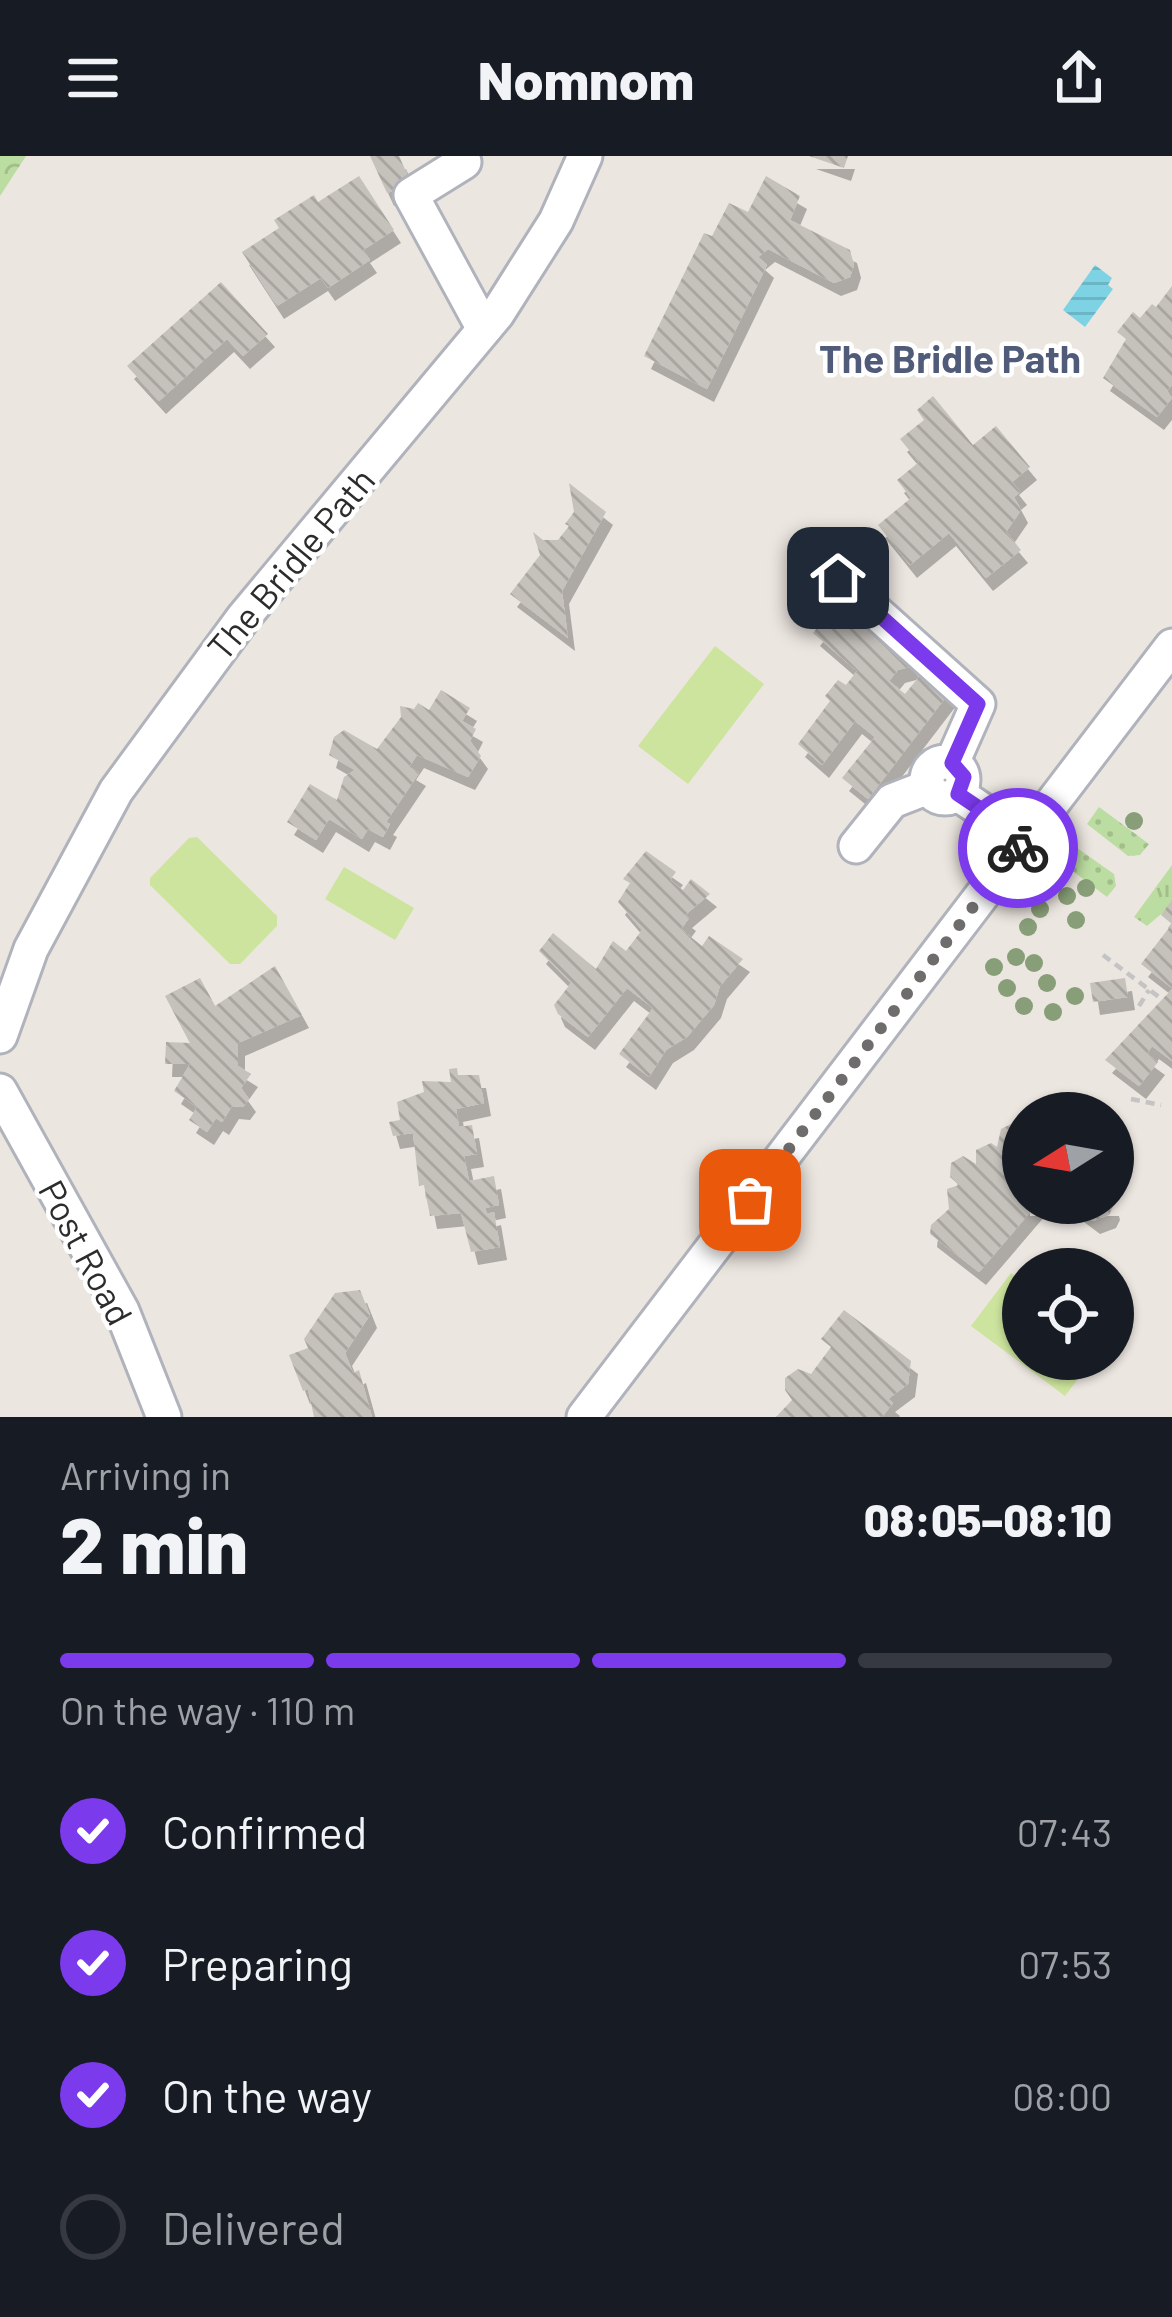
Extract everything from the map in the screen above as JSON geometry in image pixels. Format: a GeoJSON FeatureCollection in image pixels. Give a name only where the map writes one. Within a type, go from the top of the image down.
{"type":"FeatureCollection","features":[{"type":"Feature","properties":{"kind":"street","name":"The Bridle Path"},"geometry":{"type":"LineString","coordinates":[[0,1036],[15,1004],[8,986],[116,790],[175,704],[484,329],[556,221],[585,156]]}},
{"type":"Feature","properties":{"kind":"street"},"geometry":{"type":"LineString","coordinates":[[464,162],[411,195],[484,329]]}},
{"type":"Feature","properties":{"kind":"street"},"geometry":{"type":"LineString","coordinates":[[838,578],[978,704],[946,781],[892,801],[856,846]]}},
{"type":"Feature","properties":{"kind":"street"},"geometry":{"type":"LineString","coordinates":[[584,1417],[1172,646]]}},
{"type":"Feature","properties":{"kind":"street"},"geometry":{"type":"LineString","coordinates":[[946,781],[1025,839]]}},
{"type":"Feature","properties":{"kind":"street","name":"Post Road"},"geometry":{"type":"LineString","coordinates":[[0,1091],[122,1311],[164,1417]]}},
{"type":"Feature","properties":{"kind":"path"},"geometry":{"type":"LineString","coordinates":[[1103,955],[1163,1000]]}},
{"type":"Feature","properties":{"kind":"path"},"geometry":{"type":"LineString","coordinates":[[1138,1006],[1149,990]]}},
{"type":"Feature","properties":{"kind":"path"},"geometry":{"type":"LineString","coordinates":[[1134,1100],[1161,1105]]}},
{"type":"Feature","properties":{"kind":"green space"},"geometry":{"type":"Polygon","coordinates":[[[0,156],[26,156],[0,196],[0,156]]]}},
{"type":"Feature","properties":{"kind":"green space"},"geometry":{"type":"Polygon","coordinates":[[[715,646],[764,684],[688,784],[638,746],[715,646]]]}},
{"type":"Feature","properties":{"kind":"green space"},"geometry":{"type":"Polygon","coordinates":[[[1099,807],[1149,844],[1140,855],[1128,856],[1087,824],[1099,807]]]}},
{"type":"Feature","properties":{"kind":"green space"},"geometry":{"type":"Polygon","coordinates":[[[197,837],[277,916],[277,926],[240,964],[230,964],[150,885],[150,878],[189,838],[197,837]]]}},
{"type":"Feature","properties":{"kind":"green space"},"geometry":{"type":"Polygon","coordinates":[[[1070,843],[1114,874],[1116,886],[1107,897],[1058,860],[1070,843]]]}},
{"type":"Feature","properties":{"kind":"green space"},"geometry":{"type":"Polygon","coordinates":[[[1172,865],[1172,905],[1147,926],[1134,917],[1172,865]]]}},
{"type":"Feature","properties":{"kind":"green space"},"geometry":{"type":"Polygon","coordinates":[[[344,867],[414,908],[395,940],[325,899],[344,867]]]}},
{"type":"Feature","properties":{"kind":"green space"},"geometry":{"type":"Polygon","coordinates":[[[1002,1285],[1002,1349],[971,1326],[1002,1285]]]}},
{"type":"Feature","properties":{"kind":"green space"},"geometry":{"type":"Polygon","coordinates":[[[1044,1380],[1077,1380],[1065,1396],[1044,1380]]]}},
{"type":"Feature","properties":{"kind":"water"},"geometry":{"type":"Polygon","coordinates":[[[1095,265],[1112,278],[1108,285],[1113,289],[1085,327],[1063,310],[1095,265]]]}},
{"type":"Feature","properties":{"kind":"building"},"geometry":{"type":"Polygon","coordinates":[[[370,156],[399,156],[412,185],[387,193],[370,156]]]}},
{"type":"Feature","properties":{"kind":"building"},"geometry":{"type":"Polygon","coordinates":[[[809,156],[848,156],[844,168],[809,156]]]}},
{"type":"Feature","properties":{"kind":"building"},"geometry":{"type":"Polygon","coordinates":[[[359,176],[394,230],[363,250],[370,260],[328,288],[321,278],[277,306],[242,252],[279,228],[274,220],[314,195],[318,202],[359,176]]]}},
{"type":"Feature","properties":{"kind":"building"},"geometry":{"type":"Polygon","coordinates":[[[766,176],[800,196],[790,220],[850,250],[854,265],[850,277],[834,283],[768,249],[758,257],[767,265],[707,389],[644,356],[704,233],[712,236],[729,203],[748,212],[766,176]]]}},
{"type":"Feature","properties":{"kind":"building"},"geometry":{"type":"Polygon","coordinates":[[[221,282],[268,334],[243,356],[227,339],[159,401],[127,366],[221,282]]]}},
{"type":"Feature","properties":{"kind":"building"},"geometry":{"type":"Polygon","coordinates":[[[1172,286],[1172,385],[1167,391],[1172,398],[1157,417],[1103,378],[1126,339],[1117,332],[1133,312],[1140,318],[1152,304],[1156,307],[1172,286]]]}},
{"type":"Feature","properties":{"kind":"building"},"geometry":{"type":"Polygon","coordinates":[[[933,396],[973,445],[996,426],[1030,467],[1012,482],[1020,492],[1014,497],[1021,510],[1006,532],[1021,550],[986,578],[949,533],[910,565],[878,525],[911,498],[897,480],[919,462],[900,439],[924,420],[917,410],[933,396]]]}},
{"type":"Feature","properties":{"kind":"building"},"geometry":{"type":"Polygon","coordinates":[[[569,483],[606,512],[562,591],[568,638],[510,594],[540,555],[533,532],[543,540],[558,540],[569,526],[565,524],[574,512],[569,483]]]}},
{"type":"Feature","properties":{"kind":"building"},"geometry":{"type":"Polygon","coordinates":[[[842,596],[889,634],[883,642],[900,650],[913,666],[898,670],[889,681],[905,694],[922,673],[949,693],[868,799],[842,778],[875,737],[855,721],[822,765],[798,744],[830,701],[825,696],[838,680],[846,685],[857,671],[813,633],[842,596]]]}},
{"type":"Feature","properties":{"kind":"building"},"geometry":{"type":"Polygon","coordinates":[[[441,690],[470,708],[462,721],[476,729],[470,741],[481,756],[468,777],[417,755],[409,767],[419,773],[386,822],[390,824],[383,837],[368,829],[362,839],[329,819],[316,840],[287,822],[310,784],[337,800],[344,777],[355,770],[329,755],[334,737],[344,730],[377,749],[401,717],[400,706],[414,709],[418,703],[429,710],[441,690]]]}},
{"type":"Feature","properties":{"kind":"building"},"geometry":{"type":"Polygon","coordinates":[[[646,851],[676,872],[670,880],[683,890],[691,879],[710,894],[685,915],[689,918],[681,929],[702,946],[709,936],[743,959],[720,986],[714,1005],[687,1037],[666,1050],[649,1077],[619,1054],[653,1008],[627,988],[588,1037],[558,1014],[554,1005],[571,983],[539,951],[553,933],[596,969],[613,941],[626,951],[642,930],[618,902],[630,883],[623,879],[646,851]]]}},
{"type":"Feature","properties":{"kind":"building"},"geometry":{"type":"Polygon","coordinates":[[[1172,900],[1172,924],[1161,915],[1172,900]]]}},
{"type":"Feature","properties":{"kind":"building"},"geometry":{"type":"Polygon","coordinates":[[[1172,924],[1172,988],[1141,964],[1172,924]]]}},
{"type":"Feature","properties":{"kind":"building"},"geometry":{"type":"Polygon","coordinates":[[[275,966],[302,1015],[238,1043],[238,1066],[251,1074],[241,1088],[249,1099],[243,1107],[232,1106],[222,1122],[216,1118],[207,1132],[189,1120],[197,1107],[174,1091],[190,1064],[165,1064],[166,1042],[190,1043],[165,996],[200,978],[215,1006],[275,966]]]}},
{"type":"Feature","properties":{"kind":"building"},"geometry":{"type":"Polygon","coordinates":[[[1125,978],[1128,997],[1093,1002],[1090,983],[1125,978]]]}},
{"type":"Feature","properties":{"kind":"building"},"geometry":{"type":"Polygon","coordinates":[[[1172,989],[1172,1061],[1152,1046],[1147,1054],[1158,1062],[1139,1086],[1105,1060],[1172,989]]]}},
{"type":"Feature","properties":{"kind":"building"},"geometry":{"type":"Polygon","coordinates":[[[457,1068],[458,1075],[479,1075],[484,1103],[456,1109],[459,1127],[472,1125],[477,1154],[464,1156],[469,1181],[494,1176],[499,1205],[485,1208],[487,1214],[494,1212],[500,1247],[471,1252],[461,1213],[430,1216],[424,1185],[419,1186],[413,1133],[393,1136],[389,1122],[400,1120],[397,1102],[424,1092],[422,1081],[451,1082],[449,1069],[457,1068]]]}},
{"type":"Feature","properties":{"kind":"building"},"geometry":{"type":"Polygon","coordinates":[[[1001,1129],[1002,1224],[1020,1224],[979,1272],[930,1234],[931,1225],[949,1209],[947,1189],[959,1185],[950,1177],[951,1163],[963,1156],[976,1164],[976,1150],[991,1143],[997,1147],[1001,1129]]]}},
{"type":"Feature","properties":{"kind":"building"},"geometry":{"type":"Polygon","coordinates":[[[360,1290],[370,1315],[345,1353],[353,1373],[359,1370],[372,1417],[314,1417],[308,1389],[303,1391],[289,1355],[308,1348],[304,1339],[335,1293],[360,1290]]]}},
{"type":"Feature","properties":{"kind":"building"},"geometry":{"type":"Polygon","coordinates":[[[844,1310],[911,1361],[908,1384],[888,1399],[893,1403],[882,1417],[776,1417],[792,1400],[785,1390],[785,1378],[798,1369],[811,1374],[831,1347],[821,1339],[844,1310]]]}},
{"type":"Feature","properties":{"kind":"way so far"},"geometry":{"type":"LineString","coordinates":[[750,1200],[1018,848]]}},
{"type":"Feature","properties":{"kind":"district","name":"The Bridle Path"},"geometry":{"type":"Point","coordinates":[950,357]}},
{"type":"Feature","properties":{"kind":"route"},"geometry":{"type":"LineString","coordinates":[[838,578],[978,704],[952,763],[964,777],[958,794],[1025,839],[1018,848]]}}]}
